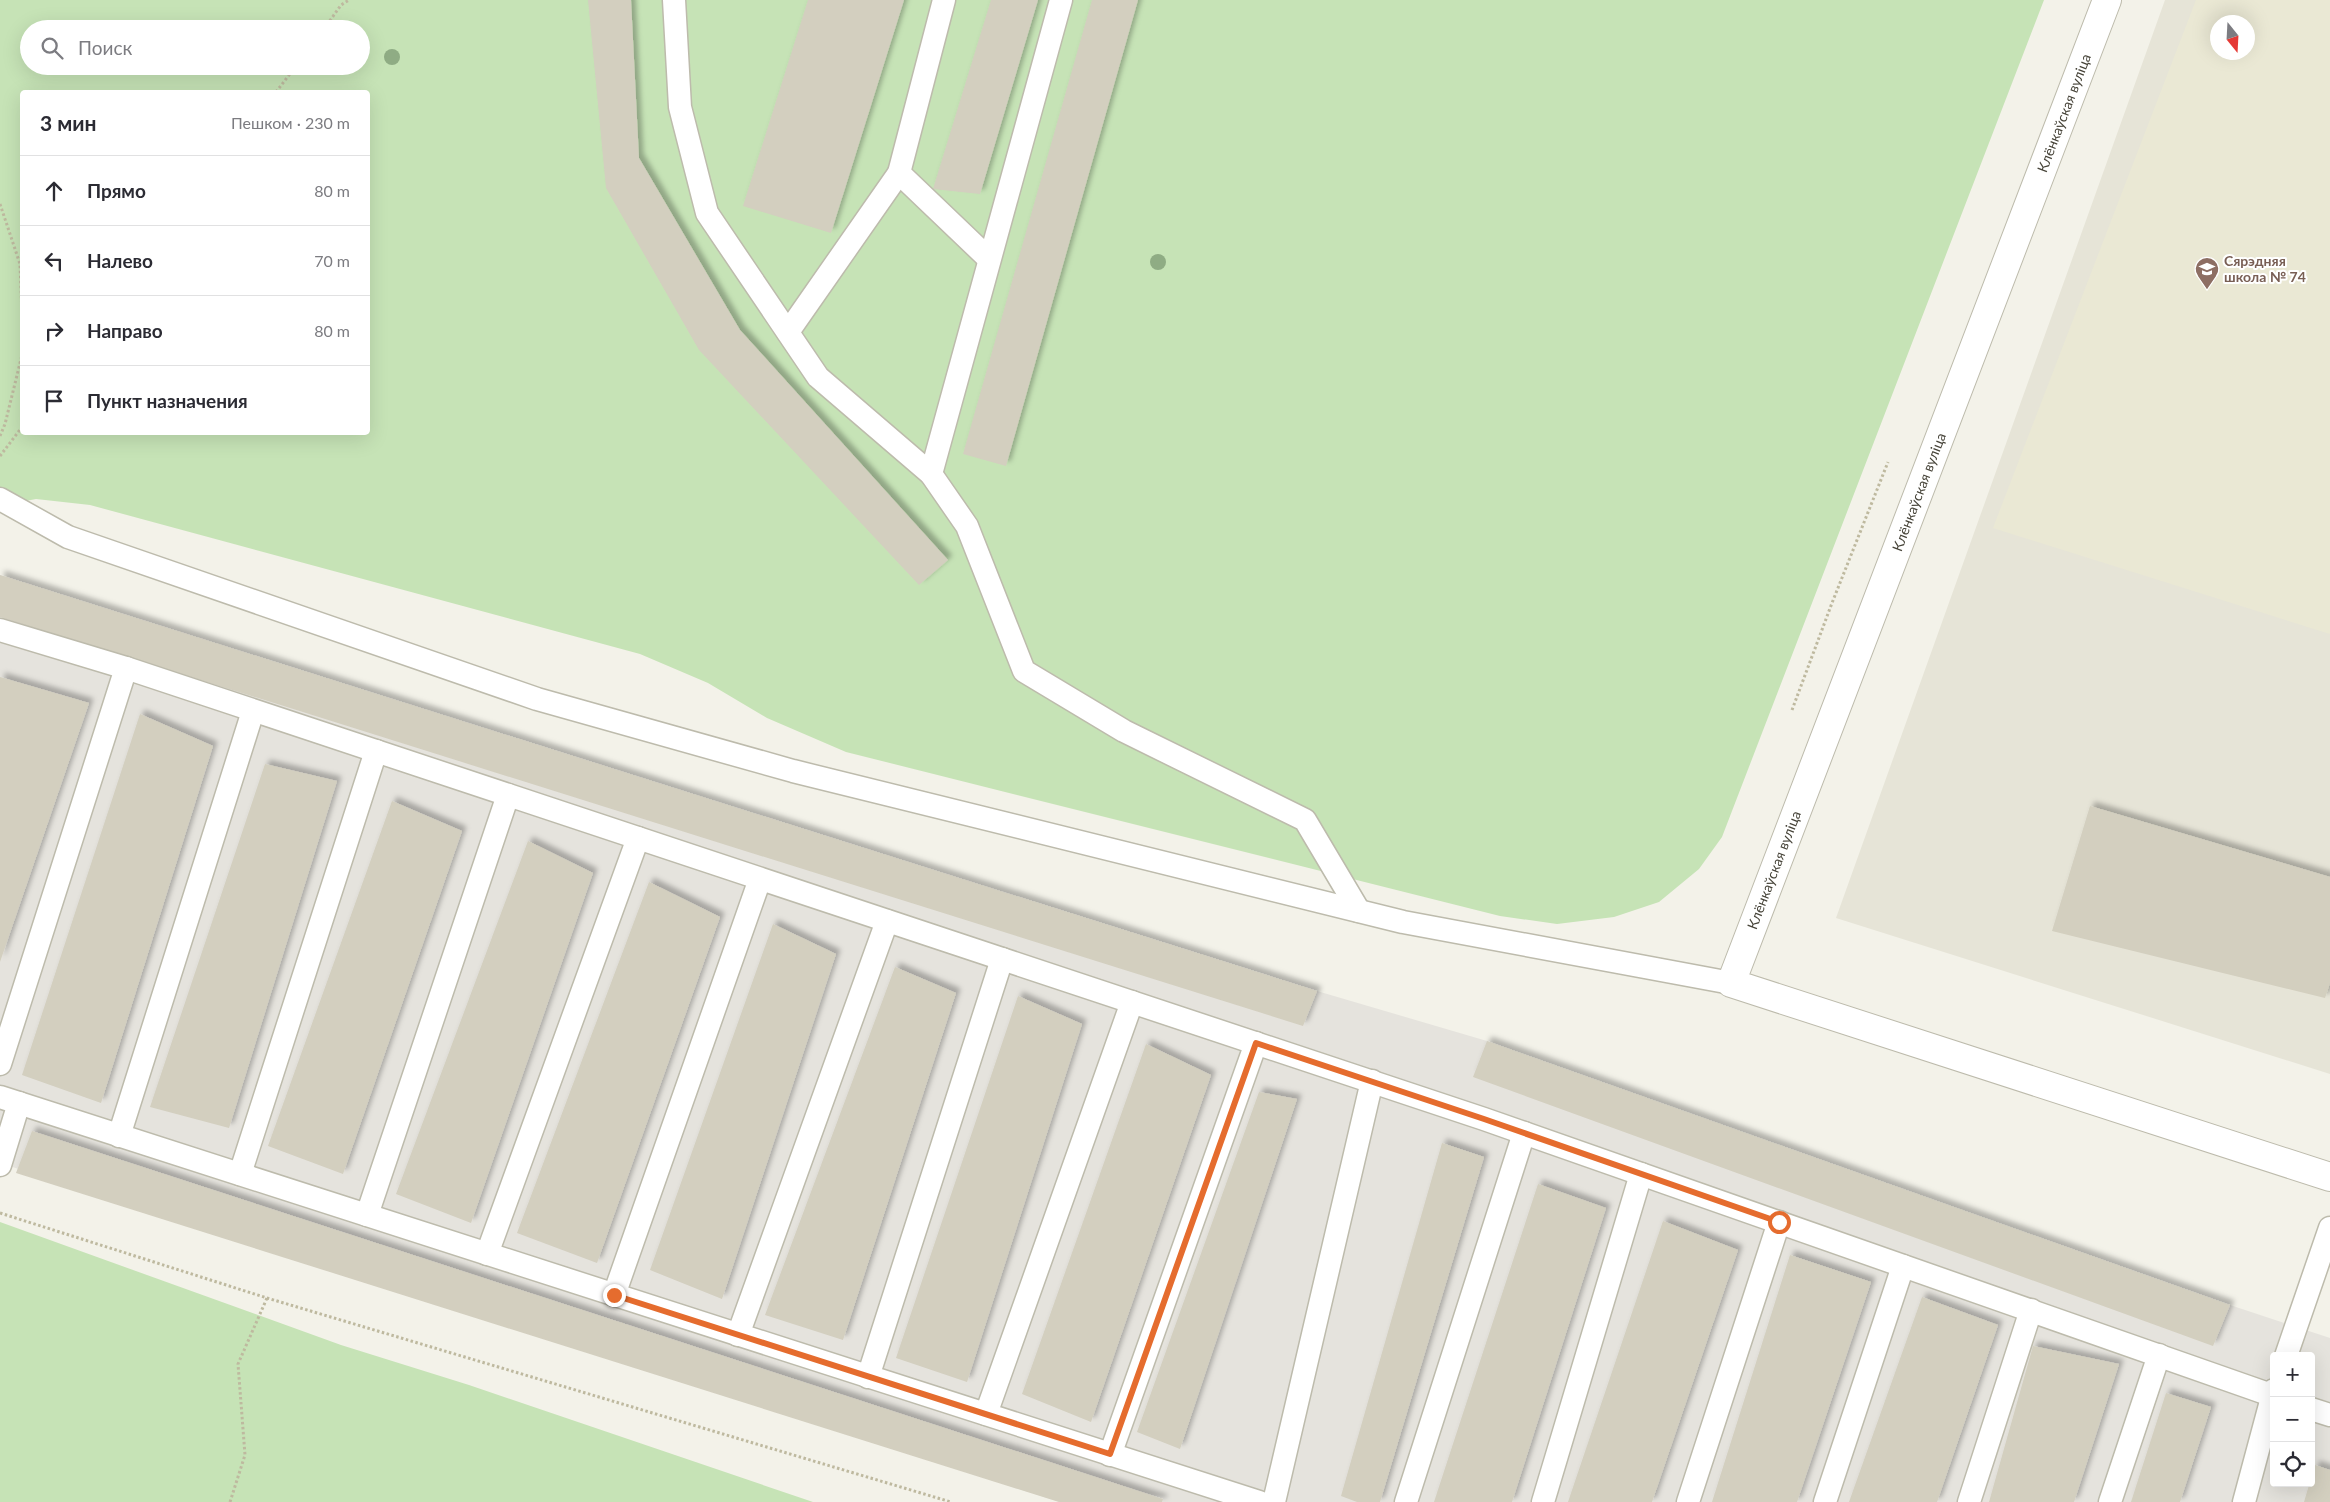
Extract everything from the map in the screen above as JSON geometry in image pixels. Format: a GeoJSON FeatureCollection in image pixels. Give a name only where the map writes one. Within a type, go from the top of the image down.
{"type":"FeatureCollection","features":[{"type":"Feature","properties":{"kind":"street","name":"Клёнкаўская вуліца"},"geometry":{"type":"LineString","coordinates":[[1731,983],[2107,0]]}},
{"type":"Feature","properties":{"kind":"street"},"geometry":{"type":"LineString","coordinates":[[1731,983],[2330,1177]]}},
{"type":"Feature","properties":{"kind":"lane"},"geometry":{"type":"LineString","coordinates":[[674,0],[680,107],[707,213],[818,377],[930,474],[967,526],[1024,671],[1124,731],[1305,820],[1359,911]]}},
{"type":"Feature","properties":{"kind":"lane"},"geometry":{"type":"LineString","coordinates":[[788,332],[899,173],[944,0]]}},
{"type":"Feature","properties":{"kind":"lane"},"geometry":{"type":"LineString","coordinates":[[930,474],[1061,0]]}},
{"type":"Feature","properties":{"kind":"lane"},"geometry":{"type":"LineString","coordinates":[[899,173],[989,258]]}},
{"type":"Feature","properties":{"kind":"lane"},"geometry":{"type":"LineString","coordinates":[[0,499],[68,537],[537,699],[793,771],[1403,922],[1731,983]]}},
{"type":"Feature","properties":{"kind":"lane"},"geometry":{"type":"LineString","coordinates":[[0,630],[126,668],[1372,1081],[2270,1393]]}},
{"type":"Feature","properties":{"kind":"lane"},"geometry":{"type":"LineString","coordinates":[[0,1064],[126,668]]}},
{"type":"Feature","properties":{"kind":"lane"},"geometry":{"type":"LineString","coordinates":[[119,1136],[253,711]]}},
{"type":"Feature","properties":{"kind":"lane"},"geometry":{"type":"LineString","coordinates":[[240,1174],[376,751]]}},
{"type":"Feature","properties":{"kind":"lane"},"geometry":{"type":"LineString","coordinates":[[366,1215],[508,795]]}},
{"type":"Feature","properties":{"kind":"lane"},"geometry":{"type":"LineString","coordinates":[[487,1254],[638,838]]}},
{"type":"Feature","properties":{"kind":"lane"},"geometry":{"type":"LineString","coordinates":[[614,1295],[760,879]]}},
{"type":"Feature","properties":{"kind":"lane"},"geometry":{"type":"LineString","coordinates":[[738,1335],[886,921]]}},
{"type":"Feature","properties":{"kind":"lane"},"geometry":{"type":"LineString","coordinates":[[868,1377],[1002,959]]}},
{"type":"Feature","properties":{"kind":"lane"},"geometry":{"type":"LineString","coordinates":[[986,1414],[1132,1002]]}},
{"type":"Feature","properties":{"kind":"lane"},"geometry":{"type":"LineString","coordinates":[[1110,1454],[1256,1043]]}},
{"type":"Feature","properties":{"kind":"lane"},"geometry":{"type":"LineString","coordinates":[[1274,1502],[1372,1081]]}},
{"type":"Feature","properties":{"kind":"lane"},"geometry":{"type":"LineString","coordinates":[[0,1165],[10,1100],[1259,1502]]}},
{"type":"Feature","properties":{"kind":"lane"},"geometry":{"type":"LineString","coordinates":[[1406,1502],[1524,1133]]}},
{"type":"Feature","properties":{"kind":"lane"},"geometry":{"type":"LineString","coordinates":[[1543,1502],[1641,1174]]}},
{"type":"Feature","properties":{"kind":"lane"},"geometry":{"type":"LineString","coordinates":[[1688,1502],[1779,1222]]}},
{"type":"Feature","properties":{"kind":"lane"},"geometry":{"type":"LineString","coordinates":[[2287,1352],[2330,1228]]}},
{"type":"Feature","properties":{"kind":"lane"},"geometry":{"type":"LineString","coordinates":[[1826,1502],[1903,1266]]}},
{"type":"Feature","properties":{"kind":"lane"},"geometry":{"type":"LineString","coordinates":[[1969,1502],[2031,1310]]}},
{"type":"Feature","properties":{"kind":"lane"},"geometry":{"type":"LineString","coordinates":[[2110,1502],[2159,1355]]}},
{"type":"Feature","properties":{"kind":"lane"},"geometry":{"type":"LineString","coordinates":[[2244,1502],[2272,1397]]}},
{"type":"Feature","properties":{"kind":"lane"},"geometry":{"type":"LineString","coordinates":[[2315,1410],[2330,1415]]}},
{"type":"Feature","properties":{"kind":"path"},"geometry":{"type":"LineString","coordinates":[[330,20],[341,5],[350,0]]}},
{"type":"Feature","properties":{"kind":"path"},"geometry":{"type":"LineString","coordinates":[[278,90],[289,75]]}},
{"type":"Feature","properties":{"kind":"path"},"geometry":{"type":"LineString","coordinates":[[0,204],[20,264]]}},
{"type":"Feature","properties":{"kind":"path"},"geometry":{"type":"LineString","coordinates":[[0,436],[5,424],[20,363]]}},
{"type":"Feature","properties":{"kind":"path"},"geometry":{"type":"LineString","coordinates":[[0,456],[20,430]]}},
{"type":"Feature","properties":{"kind":"path"},"geometry":{"type":"LineString","coordinates":[[0,1213],[267,1298],[951,1502]]}},
{"type":"Feature","properties":{"kind":"path"},"geometry":{"type":"LineString","coordinates":[[230,1502],[245,1455],[238,1364],[267,1298]]}},
{"type":"Feature","properties":{"kind":"shaded area"},"geometry":{"type":"Polygon","coordinates":[[[2165,0],[2330,0],[2330,1074],[1836,918],[2165,0]]]}},
{"type":"Feature","properties":{"kind":"shaded area","name":"Сярэдняя школа № 74"},"geometry":{"type":"Polygon","coordinates":[[[2196,0],[2330,0],[2330,634],[1993,528],[2196,0]]]}},
{"type":"Feature","properties":{"kind":"shaded area"},"geometry":{"type":"Polygon","coordinates":[[[0,575],[1317,991],[1487,1041],[2230,1305],[2330,1338],[2330,1502],[1060,1502],[0,1163],[0,575]]]}},
{"type":"Feature","properties":{"kind":"green space"},"geometry":{"type":"Polygon","coordinates":[[[0,0],[2044,0],[1722,837],[1699,869],[1659,902],[1614,917],[1557,924],[1500,916],[846,752],[767,718],[708,683],[640,654],[90,505],[36,499],[0,506],[0,0]]]}},
{"type":"Feature","properties":{"kind":"green space"},"geometry":{"type":"Polygon","coordinates":[[[0,1222],[341,1345],[469,1385],[813,1502],[0,1502],[0,1222]]]}},
{"type":"Feature","properties":{"kind":"building"},"geometry":{"type":"Polygon","coordinates":[[[588,0],[631,0],[639,158],[740,330],[948,560],[919,585],[699,350],[606,188],[588,0]]]}},
{"type":"Feature","properties":{"kind":"building"},"geometry":{"type":"Polygon","coordinates":[[[808,0],[904,0],[831,233],[743,206],[808,0]]]}},
{"type":"Feature","properties":{"kind":"building"},"geometry":{"type":"Polygon","coordinates":[[[991,0],[1038,0],[980,194],[933,189],[991,0]]]}},
{"type":"Feature","properties":{"kind":"building"},"geometry":{"type":"Polygon","coordinates":[[[1092,0],[1138,0],[1006,466],[963,454],[1092,0]]]}},
{"type":"Feature","properties":{"kind":"building"},"geometry":{"type":"Polygon","coordinates":[[[0,575],[1317,991],[1303,1026],[0,617],[0,575]]]}},
{"type":"Feature","properties":{"kind":"building"},"geometry":{"type":"Polygon","coordinates":[[[0,677],[89,703],[0,962],[0,677]]]}},
{"type":"Feature","properties":{"kind":"building"},"geometry":{"type":"Polygon","coordinates":[[[140,714],[213,746],[101,1103],[22,1075],[140,714]]]}},
{"type":"Feature","properties":{"kind":"building"},"geometry":{"type":"Polygon","coordinates":[[[265,764],[337,781],[229,1128],[150,1107],[265,764]]]}},
{"type":"Feature","properties":{"kind":"building"},"geometry":{"type":"Polygon","coordinates":[[[392,801],[462,831],[343,1174],[268,1146],[392,801]]]}},
{"type":"Feature","properties":{"kind":"building"},"geometry":{"type":"Polygon","coordinates":[[[2090,806],[2330,877],[2330,983],[2325,998],[2052,931],[2090,806]]]}},
{"type":"Feature","properties":{"kind":"building"},"geometry":{"type":"Polygon","coordinates":[[[528,841],[593,873],[471,1223],[396,1194],[528,841]]]}},
{"type":"Feature","properties":{"kind":"building"},"geometry":{"type":"Polygon","coordinates":[[[649,882],[720,917],[597,1263],[517,1233],[649,882]]]}},
{"type":"Feature","properties":{"kind":"building"},"geometry":{"type":"Polygon","coordinates":[[[773,924],[836,954],[722,1299],[650,1270],[773,924]]]}},
{"type":"Feature","properties":{"kind":"building"},"geometry":{"type":"Polygon","coordinates":[[[895,967],[956,993],[843,1340],[765,1315],[895,967]]]}},
{"type":"Feature","properties":{"kind":"building"},"geometry":{"type":"Polygon","coordinates":[[[1018,996],[1082,1024],[967,1382],[896,1358],[1018,996]]]}},
{"type":"Feature","properties":{"kind":"building"},"geometry":{"type":"Polygon","coordinates":[[[1487,1041],[2230,1305],[2213,1346],[1473,1077],[1487,1041]]]}},
{"type":"Feature","properties":{"kind":"building"},"geometry":{"type":"Polygon","coordinates":[[[1146,1044],[1211,1075],[1091,1422],[1022,1394],[1146,1044]]]}},
{"type":"Feature","properties":{"kind":"building"},"geometry":{"type":"Polygon","coordinates":[[[1259,1092],[1297,1099],[1180,1449],[1137,1432],[1259,1092]]]}},
{"type":"Feature","properties":{"kind":"building"},"geometry":{"type":"Polygon","coordinates":[[[32,1131],[1163,1499],[1162,1502],[1059,1502],[16,1173],[32,1131]]]}},
{"type":"Feature","properties":{"kind":"building"},"geometry":{"type":"Polygon","coordinates":[[[1442,1143],[1484,1157],[1380,1502],[1357,1502],[1341,1496],[1442,1143]]]}},
{"type":"Feature","properties":{"kind":"building"},"geometry":{"type":"Polygon","coordinates":[[[1538,1184],[1606,1208],[1512,1502],[1434,1502],[1538,1184]]]}},
{"type":"Feature","properties":{"kind":"building"},"geometry":{"type":"Polygon","coordinates":[[[1663,1221],[1738,1250],[1652,1502],[1568,1502],[1663,1221]]]}},
{"type":"Feature","properties":{"kind":"building"},"geometry":{"type":"Polygon","coordinates":[[[1790,1255],[1871,1282],[1797,1502],[1712,1502],[1790,1255]]]}},
{"type":"Feature","properties":{"kind":"building"},"geometry":{"type":"Polygon","coordinates":[[[1922,1297],[1998,1325],[1937,1502],[1849,1502],[1922,1297]]]}},
{"type":"Feature","properties":{"kind":"building"},"geometry":{"type":"Polygon","coordinates":[[[2033,1346],[2119,1364],[2074,1502],[1989,1502],[2033,1346]]]}},
{"type":"Feature","properties":{"kind":"building"},"geometry":{"type":"Polygon","coordinates":[[[2166,1393],[2211,1407],[2180,1502],[2131,1502],[2166,1393]]]}},
{"type":"Feature","properties":{"kind":"building"},"geometry":{"type":"Polygon","coordinates":[[[2315,1465],[2330,1470],[2330,1502],[2304,1502],[2308,1487],[2315,1487],[2315,1465]]]}},
{"type":"Feature","properties":{"kind":"place","name":"Сярэдняя школа № 74"},"geometry":{"type":"Point","coordinates":[2207,290]}},
{"type":"Feature","properties":{"kind":"route"},"geometry":{"type":"LineString","coordinates":[[614,1295],[1110,1454],[1256,1043],[1484,1119],[1779,1222]]}}]}
